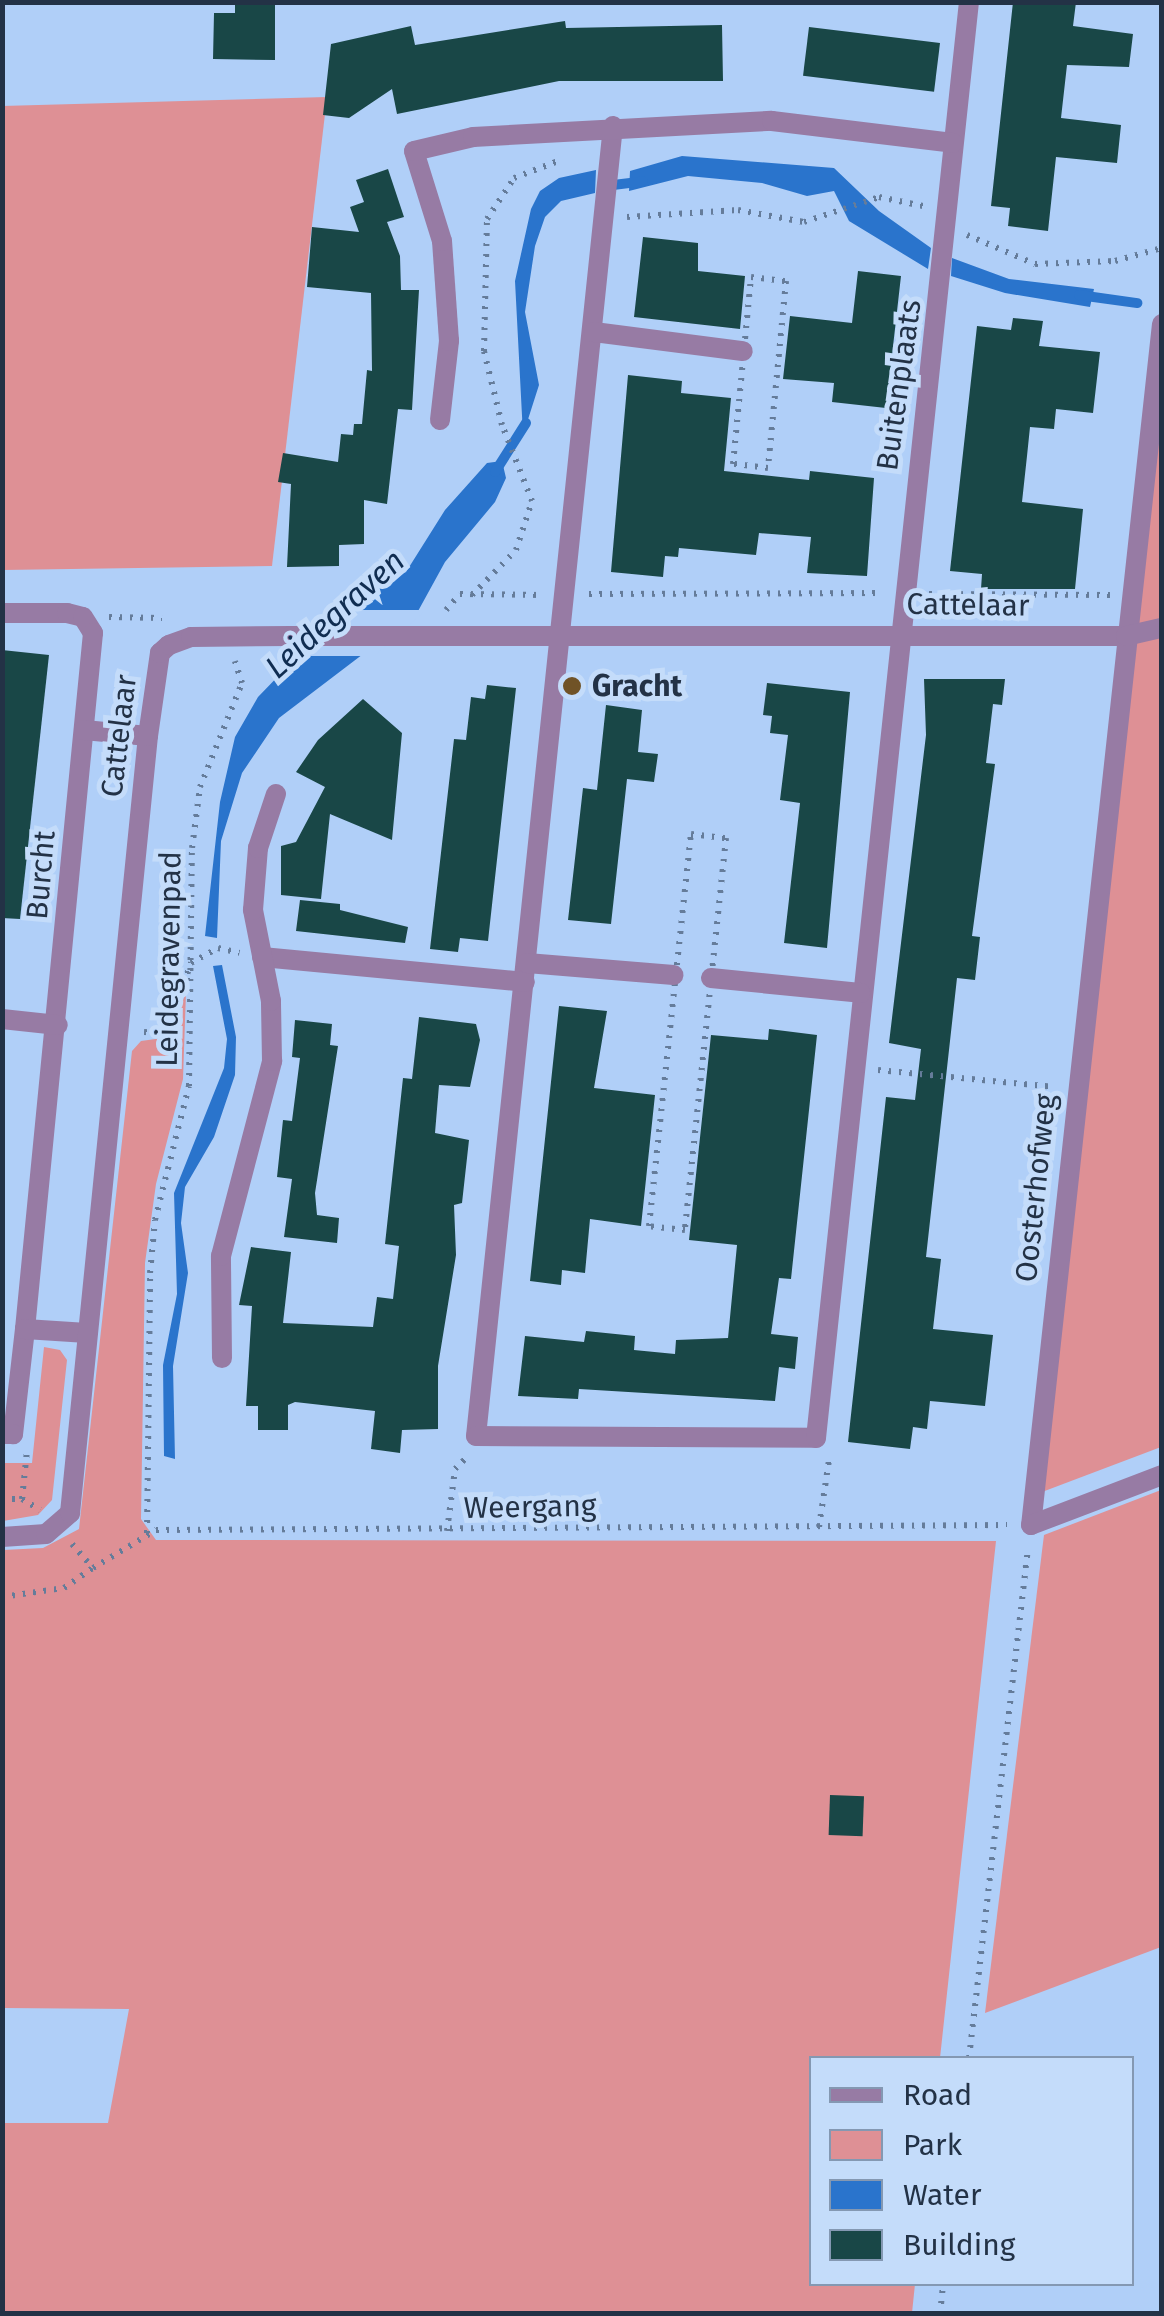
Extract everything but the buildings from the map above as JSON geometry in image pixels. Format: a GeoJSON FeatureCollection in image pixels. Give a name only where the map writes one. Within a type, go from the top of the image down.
{"type":"FeatureCollection","features":[{"type":"Feature","properties":{"kind":"street","name":"Buitenplaats"},"geometry":{"type":"LineString","coordinates":[[902,634],[949,231],[953,143],[968,2]]}},
{"type":"Feature","properties":{"kind":"street"},"geometry":{"type":"LineString","coordinates":[[440,420],[450,341],[442,241],[414,151],[473,136],[772,120],[953,143]]}},
{"type":"Feature","properties":{"kind":"street"},"geometry":{"type":"LineString","coordinates":[[613,126],[607,216],[476,1436],[816,1438],[860,993],[902,634]]}},
{"type":"Feature","properties":{"kind":"street","name":"Oosterhofweg"},"geometry":{"type":"LineString","coordinates":[[1031,1525],[1162,324]]}},
{"type":"Feature","properties":{"kind":"street"},"geometry":{"type":"LineString","coordinates":[[594,332],[743,352]]}},
{"type":"Feature","properties":{"kind":"street","name":"Burcht"},"geometry":{"type":"LineString","coordinates":[[2,614],[67,613],[88,623],[84,730],[58,1025],[25,1329],[8,1434]]}},
{"type":"Feature","properties":{"kind":"street","name":"Cattelaar"},"geometry":{"type":"LineString","coordinates":[[58,1528],[70,1513],[148,736],[160,653],[179,640],[218,637],[1126,636],[1162,628]]}},
{"type":"Feature","properties":{"kind":"street"},"geometry":{"type":"LineString","coordinates":[[84,730],[148,736]]}},
{"type":"Feature","properties":{"kind":"street"},"geometry":{"type":"LineString","coordinates":[[222,1358],[220,1256],[262,1116],[272,1061],[262,957],[253,910],[254,870],[276,794]]}},
{"type":"Feature","properties":{"kind":"street"},"geometry":{"type":"LineString","coordinates":[[262,957],[526,972],[674,975]]}},
{"type":"Feature","properties":{"kind":"street"},"geometry":{"type":"LineString","coordinates":[[712,978],[860,993]]}},
{"type":"Feature","properties":{"kind":"street"},"geometry":{"type":"LineString","coordinates":[[2,1019],[58,1025]]}},
{"type":"Feature","properties":{"kind":"street"},"geometry":{"type":"LineString","coordinates":[[25,1329],[87,1334]]}},
{"type":"Feature","properties":{"kind":"street"},"geometry":{"type":"LineString","coordinates":[[1031,1525],[1162,1476]]}},
{"type":"Feature","properties":{"kind":"street"},"geometry":{"type":"LineString","coordinates":[[2,1537],[34,1537],[58,1528]]}},
{"type":"Feature","properties":{"kind":"path"},"geometry":{"type":"LineString","coordinates":[[471,596],[516,550],[532,501],[502,425],[484,351],[487,219],[514,178],[612,157]]}},
{"type":"Feature","properties":{"kind":"path"},"geometry":{"type":"LineString","coordinates":[[607,216],[738,210],[804,222],[884,197],[920,205],[949,231],[1035,264],[1115,262],[1162,248]]}},
{"type":"Feature","properties":{"kind":"path"},"geometry":{"type":"LineString","coordinates":[[432,617],[442,616],[460,594],[1130,595]]}},
{"type":"Feature","properties":{"kind":"path","name":"Leidegravenpad"},"geometry":{"type":"LineString","coordinates":[[147,1533],[150,1273],[155,1220],[189,1086],[188,911],[200,787],[242,683],[242,670],[218,637]]}},
{"type":"Feature","properties":{"kind":"path"},"geometry":{"type":"LineString","coordinates":[[191,963],[218,948],[262,957]]}},
{"type":"Feature","properties":{"kind":"path"},"geometry":{"type":"LineString","coordinates":[[674,975],[649,1226],[685,1230]]}},
{"type":"Feature","properties":{"kind":"path"},"geometry":{"type":"LineString","coordinates":[[852,1068],[1076,1088]]}},
{"type":"Feature","properties":{"kind":"path"},"geometry":{"type":"LineString","coordinates":[[8,1434],[28,1452],[22,1499]]}},
{"type":"Feature","properties":{"kind":"path"},"geometry":{"type":"LineString","coordinates":[[447,1531],[454,1469],[473,1451],[476,1436]]}},
{"type":"Feature","properties":{"kind":"path"},"geometry":{"type":"LineString","coordinates":[[816,1438],[831,1447],[819,1527]]}},
{"type":"Feature","properties":{"kind":"path"},"geometry":{"type":"LineString","coordinates":[[969,2056],[1031,1525]]}},
{"type":"Feature","properties":{"kind":"path","name":"Weergang"},"geometry":{"type":"LineString","coordinates":[[147,1533],[1031,1525]]}},
{"type":"Feature","properties":{"kind":"path"},"geometry":{"type":"LineString","coordinates":[[58,1528],[93,1568]]}},
{"type":"Feature","properties":{"kind":"path"},"geometry":{"type":"LineString","coordinates":[[2,1597],[64,1588],[147,1533]]}},
{"type":"Feature","properties":{"kind":"path"},"geometry":{"type":"LineString","coordinates":[[940,2314],[943,2286]]}},
{"type":"Feature","properties":{"kind":"green space"},"geometry":{"type":"Polygon","coordinates":[[[327,97],[272,566],[3,570],[2,106],[327,97]]]}},
{"type":"Feature","properties":{"kind":"green space"},"geometry":{"type":"Polygon","coordinates":[[[1161,416],[1161,1447],[1042,1492],[1161,416]]]}},
{"type":"Feature","properties":{"kind":"green space"},"geometry":{"type":"Polygon","coordinates":[[[186,992],[183,1079],[156,1184],[145,1263],[141,1519],[156,1540],[996,1541],[940,2056],[809,2056],[809,2286],[915,2286],[912,2313],[3,2313],[3,2123],[108,2123],[129,2009],[3,2008],[3,1550],[43,1548],[79,1529],[132,1051],[141,1041],[170,1037],[186,992]]]}},
{"type":"Feature","properties":{"kind":"green space"},"geometry":{"type":"Polygon","coordinates":[[[44,1347],[60,1350],[67,1360],[52,1500],[38,1515],[3,1521],[3,1463],[32,1463],[44,1347]]]}},
{"type":"Feature","properties":{"kind":"green space"},"geometry":{"type":"Polygon","coordinates":[[[1161,1490],[1161,1947],[985,2013],[1044,1535],[1161,1490]]]}},
{"type":"Feature","properties":{"kind":"water"},"geometry":{"type":"Polygon","coordinates":[[[682,156],[834,168],[879,211],[931,248],[928,269],[849,221],[834,191],[807,196],[762,183],[688,176],[629,191],[630,171],[682,156]]]}},
{"type":"Feature","properties":{"kind":"water"},"geometry":{"type":"Polygon","coordinates":[[[596,170],[595,193],[561,201],[545,217],[535,246],[525,312],[539,385],[523,435],[515,281],[531,209],[540,191],[559,178],[596,170]]]}},
{"type":"Feature","properties":{"kind":"water"},"geometry":{"type":"Polygon","coordinates":[[[952,258],[1009,279],[1094,289],[1090,307],[1005,293],[951,276],[952,258]]]}},
{"type":"Feature","properties":{"kind":"water"},"geometry":{"type":"Polygon","coordinates":[[[502,461],[506,478],[495,502],[445,562],[417,613],[279,718],[242,773],[221,841],[217,938],[205,936],[220,802],[235,737],[258,697],[344,608],[406,572],[445,510],[487,463],[502,461]]]}},
{"type":"Feature","properties":{"kind":"water"},"geometry":{"type":"Polygon","coordinates":[[[222,965],[236,1037],[235,1075],[214,1137],[185,1187],[181,1223],[188,1273],[173,1366],[175,1459],[164,1456],[163,1365],[177,1294],[174,1193],[224,1068],[227,1039],[213,966],[222,965]]]}},
{"type":"Feature","properties":{"kind":"pier"},"geometry":{"type":"Polygon","coordinates":[[[336,610],[426,610],[374,656],[291,656],[336,610]]]}},
{"type":"Feature","properties":{"kind":"waterway","name":"Leidegraven"},"geometry":{"type":"LineString","coordinates":[[605,186],[643,181]]}},
{"type":"Feature","properties":{"kind":"waterway","name":"Leidegraven"},"geometry":{"type":"LineString","coordinates":[[1079,295],[1137,303]]}},
{"type":"Feature","properties":{"kind":"waterway","name":"Leidegraven"},"geometry":{"type":"LineString","coordinates":[[495,472],[526,423]]}},
{"type":"Feature","properties":{"kind":"place","name":"Gracht"},"geometry":{"type":"Point","coordinates":[572,686]}}]}
